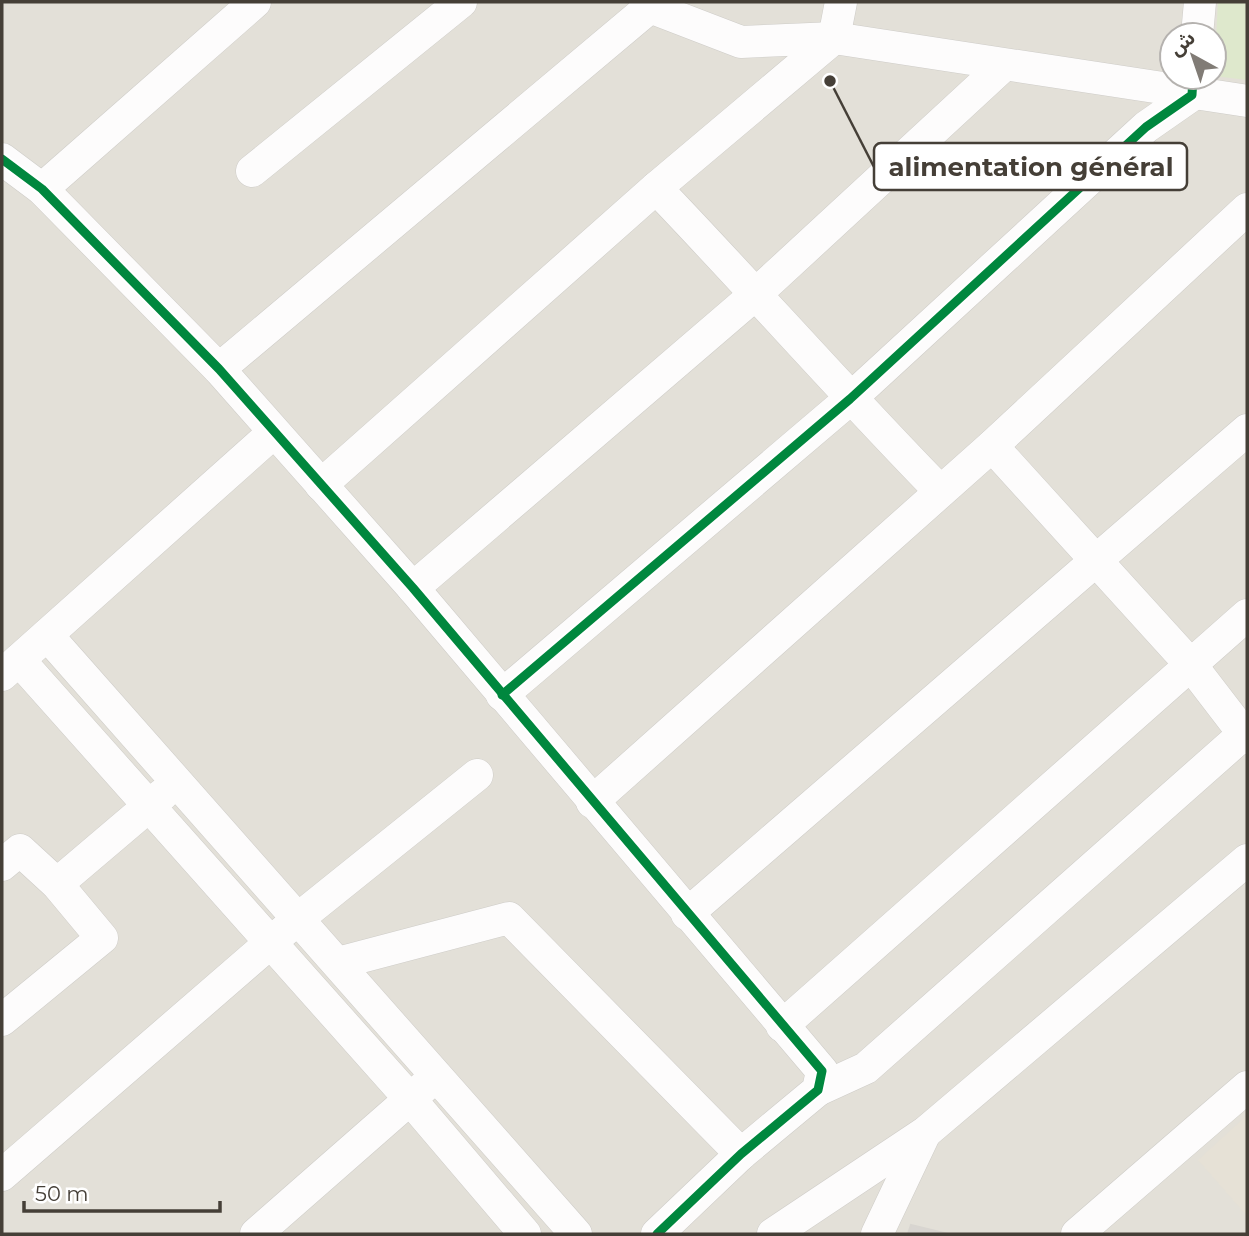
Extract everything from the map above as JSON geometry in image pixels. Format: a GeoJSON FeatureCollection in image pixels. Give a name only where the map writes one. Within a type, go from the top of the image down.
{"type":"FeatureCollection","features":[{"type":"Feature","properties":{"kind":"street"},"geometry":{"type":"LineString","coordinates":[[42,189],[255,2]]}},
{"type":"Feature","properties":{"kind":"street"},"geometry":{"type":"LineString","coordinates":[[252,171],[461,2]]}},
{"type":"Feature","properties":{"kind":"street"},"geometry":{"type":"LineString","coordinates":[[321,485],[656,188],[834,38],[841,2]]}},
{"type":"Feature","properties":{"kind":"street"},"geometry":{"type":"LineString","coordinates":[[1198,21],[1200,2]]}},
{"type":"Feature","properties":{"kind":"street"},"geometry":{"type":"LineString","coordinates":[[219,369],[647,5],[741,42],[834,38],[1004,65],[1158,82]]}},
{"type":"Feature","properties":{"kind":"street"},"geometry":{"type":"LineString","coordinates":[[413,588],[757,293],[1004,65]]}},
{"type":"Feature","properties":{"kind":"street"},"geometry":{"type":"LineString","coordinates":[[502,695],[850,399],[1187,91]]}},
{"type":"Feature","properties":{"kind":"street"},"geometry":{"type":"LineString","coordinates":[[1210,91],[1247,102]]}},
{"type":"Feature","properties":{"kind":"street"},"geometry":{"type":"LineString","coordinates":[[2,159],[42,189],[219,369],[413,588],[822,1071],[818,1090]]}},
{"type":"Feature","properties":{"kind":"street"},"geometry":{"type":"LineString","coordinates":[[656,188],[757,293],[850,399],[940,491]]}},
{"type":"Feature","properties":{"kind":"street"},"geometry":{"type":"LineString","coordinates":[[592,802],[992,446],[1247,209]]}},
{"type":"Feature","properties":{"kind":"street"},"geometry":{"type":"LineString","coordinates":[[687,914],[1247,430]]}},
{"type":"Feature","properties":{"kind":"street"},"geometry":{"type":"LineString","coordinates":[[273,433],[10,667],[149,806],[410,1099],[525,1234]]}},
{"type":"Feature","properties":{"kind":"street"},"geometry":{"type":"LineString","coordinates":[[657,1234],[741,1154],[818,1090],[866,1068],[1246,734],[1191,665],[992,446]]}},
{"type":"Feature","properties":{"kind":"street"},"geometry":{"type":"LineString","coordinates":[[782,1026],[1247,615]]}},
{"type":"Feature","properties":{"kind":"street"},"geometry":{"type":"LineString","coordinates":[[47,635],[439,1075],[576,1234]]}},
{"type":"Feature","properties":{"kind":"street"},"geometry":{"type":"LineString","coordinates":[[2,1175],[299,918],[477,775]]}},
{"type":"Feature","properties":{"kind":"street"},"geometry":{"type":"LineString","coordinates":[[57,884],[177,781]]}},
{"type":"Feature","properties":{"kind":"street"},"geometry":{"type":"LineString","coordinates":[[2,865],[20,850],[57,884],[102,938],[2,1020]]}},
{"type":"Feature","properties":{"kind":"street"},"geometry":{"type":"LineString","coordinates":[[773,1234],[926,1132],[1247,860]]}},
{"type":"Feature","properties":{"kind":"street"},"geometry":{"type":"LineString","coordinates":[[338,963],[509,918],[741,1154]]}},
{"type":"Feature","properties":{"kind":"street"},"geometry":{"type":"LineString","coordinates":[[256,1234],[439,1075]]}},
{"type":"Feature","properties":{"kind":"street"},"geometry":{"type":"LineString","coordinates":[[1077,1234],[1247,1087]]}},
{"type":"Feature","properties":{"kind":"street"},"geometry":{"type":"LineString","coordinates":[[877,1234],[926,1132]]}},
{"type":"Feature","properties":{"kind":"shaded area"},"geometry":{"type":"Polygon","coordinates":[[[2,2],[1247,2],[1247,1234],[2,1234],[2,2]]]}},
{"type":"Feature","properties":{"kind":"shaded area"},"geometry":{"type":"Polygon","coordinates":[[[1247,1115],[1247,1216],[1198,1160],[1247,1115]]]}},
{"type":"Feature","properties":{"kind":"green space"},"geometry":{"type":"Polygon","coordinates":[[[1218,2],[1247,2],[1247,80],[1228,78],[1228,21],[1217,21],[1218,2]]]}},
{"type":"Feature","properties":{"kind":"building"},"geometry":{"type":"Polygon","coordinates":[[[911,1225],[948,1234],[908,1234],[911,1225]]]}},
{"type":"Feature","properties":{"kind":"cycle path"},"geometry":{"type":"LineString","coordinates":[[502,695],[850,399],[1146,127],[1192,95],[1192,91]]}},
{"type":"Feature","properties":{"kind":"cycle path"},"geometry":{"type":"LineString","coordinates":[[2,159],[42,189],[219,369],[413,588],[822,1071],[818,1090],[741,1154],[657,1234]]}},
{"type":"Feature","properties":{"kind":"place","name":"alimentation général"},"geometry":{"type":"Point","coordinates":[830,81]}}]}
